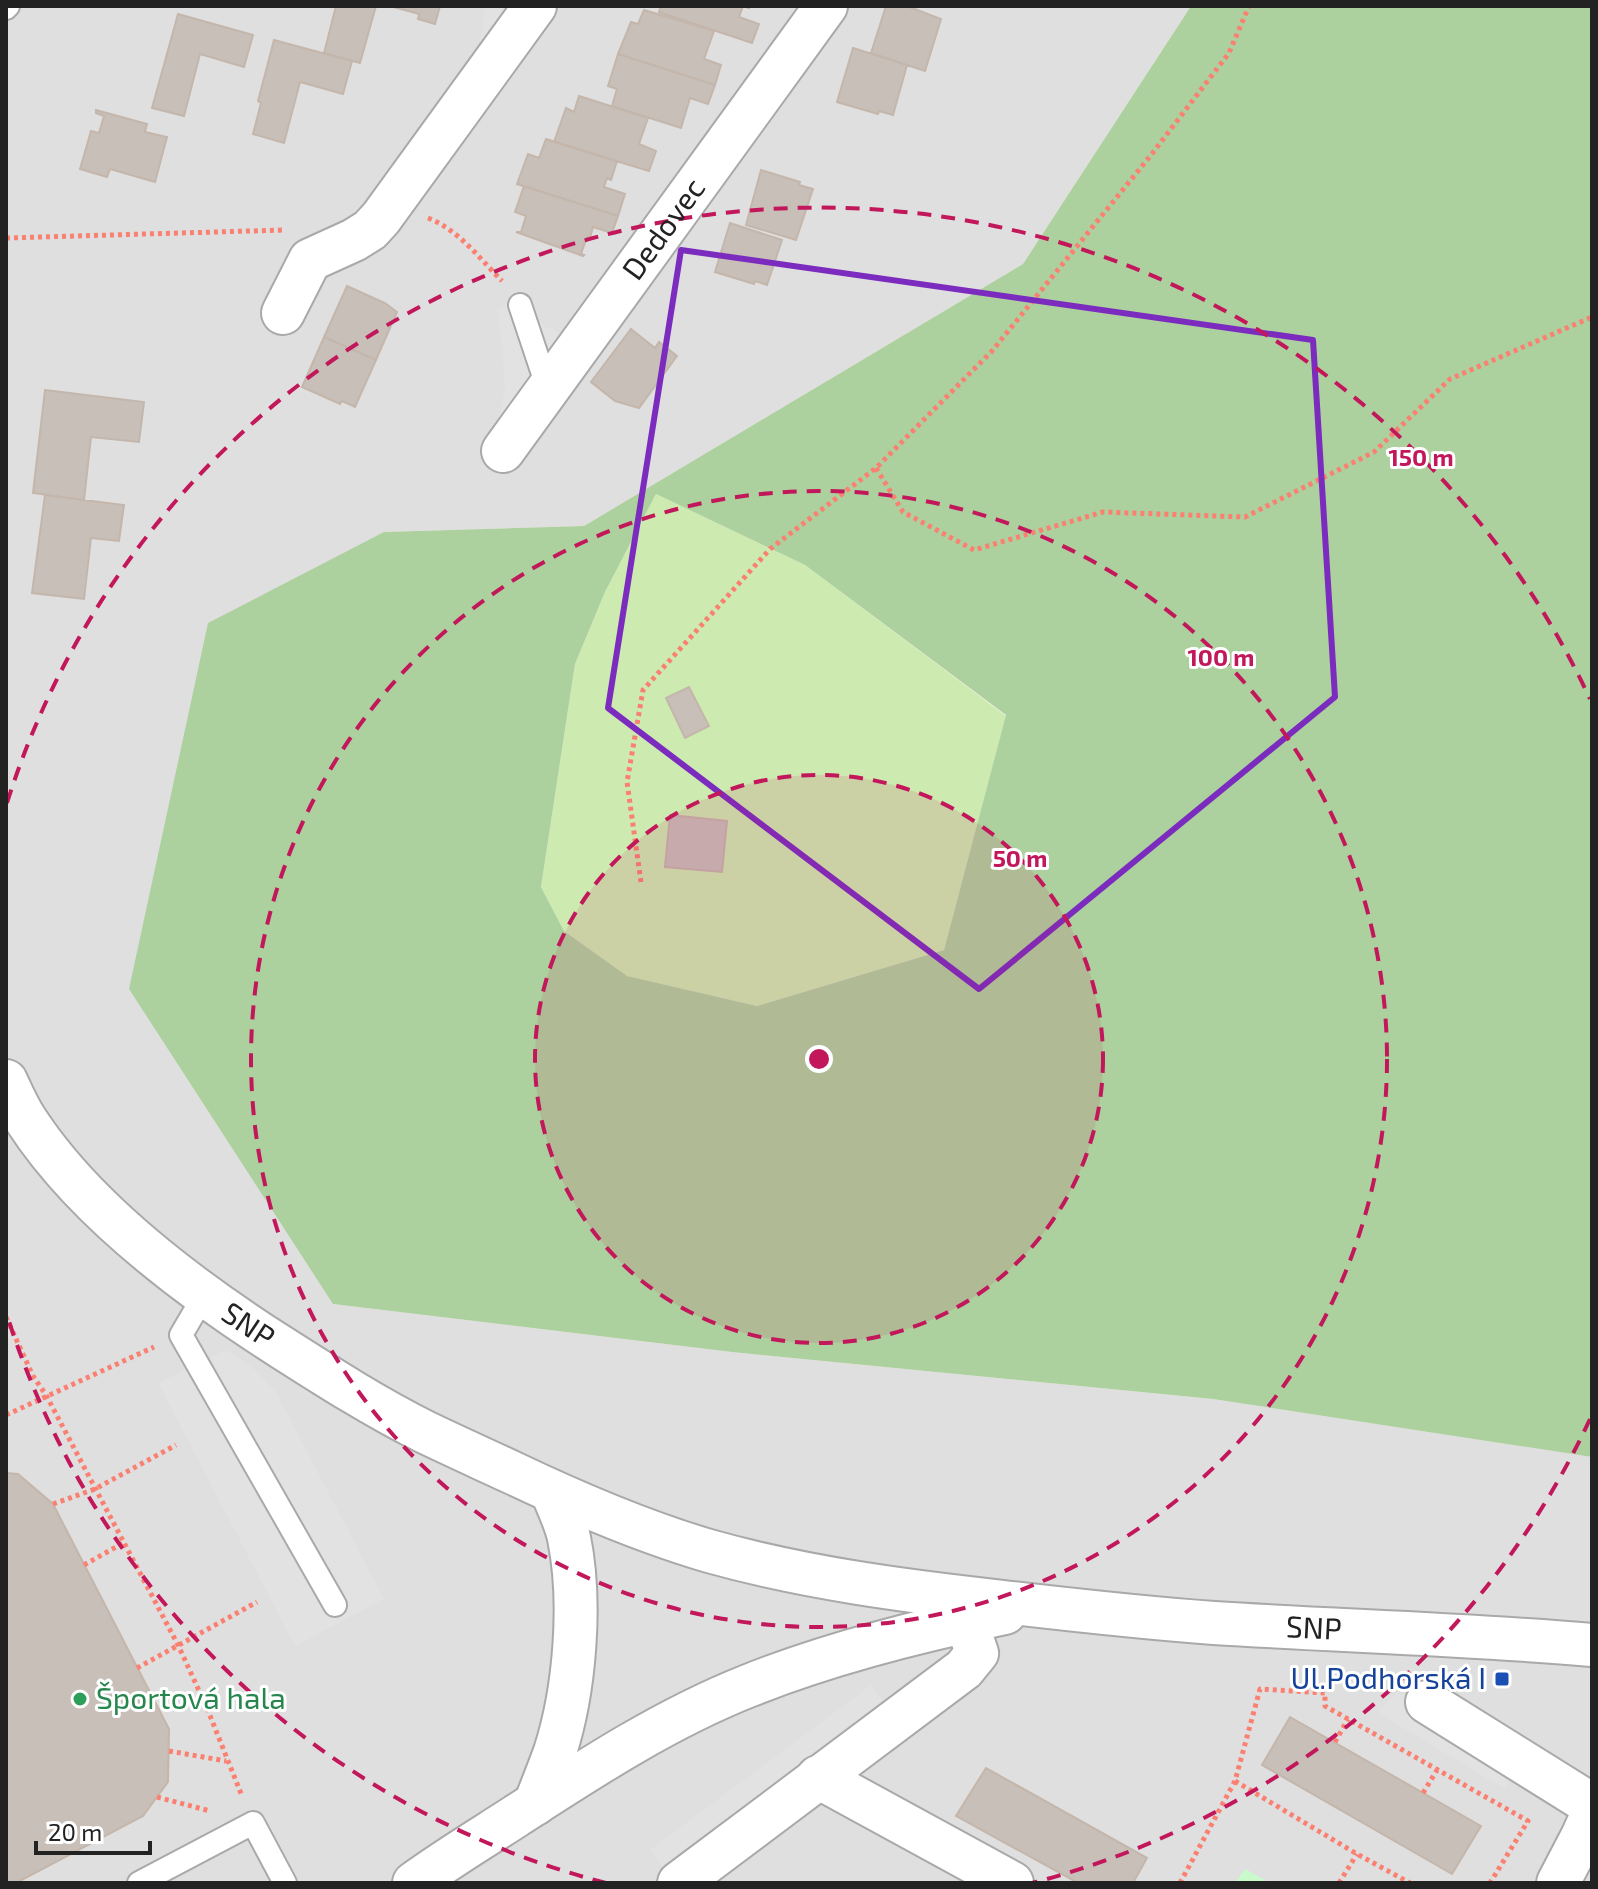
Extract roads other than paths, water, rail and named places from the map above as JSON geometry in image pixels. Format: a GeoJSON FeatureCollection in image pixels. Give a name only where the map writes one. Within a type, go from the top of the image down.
{"type":"FeatureCollection","features":[{"type":"Feature","properties":{"kind":"street"},"geometry":{"type":"LineString","coordinates":[[283,313],[310,260],[354,240],[381,218],[535,6]]}},
{"type":"Feature","properties":{"kind":"street","name":"Dedovec"},"geometry":{"type":"LineString","coordinates":[[503,451],[826,6]]}},
{"type":"Feature","properties":{"kind":"street","name":"SNP"},"geometry":{"type":"LineString","coordinates":[[6,1081],[24,1118],[80,1189],[153,1256],[251,1328],[423,1431],[552,1492],[649,1532],[775,1568],[918,1593],[1211,1623],[1501,1637],[1592,1645]]}},
{"type":"Feature","properties":{"kind":"street"},"geometry":{"type":"LineString","coordinates":[[535,1804],[555,1751],[569,1693],[575,1628],[569,1536],[552,1492]]}},
{"type":"Feature","properties":{"kind":"street","name":"SNP"},"geometry":{"type":"LineString","coordinates":[[420,1881],[606,1758],[679,1718],[748,1686],[814,1663],[966,1621],[1037,1606]]}},
{"type":"Feature","properties":{"kind":"street"},"geometry":{"type":"LineString","coordinates":[[679,1883],[964,1669],[977,1653],[966,1621]]}},
{"type":"Feature","properties":{"kind":"street"},"geometry":{"type":"LineString","coordinates":[[1427,1702],[1592,1805]]}},
{"type":"Feature","properties":{"kind":"street"},"geometry":{"type":"LineString","coordinates":[[818,1777],[1012,1883]]}},
{"type":"Feature","properties":{"kind":"street"},"geometry":{"type":"LineString","coordinates":[[1558,1883],[1592,1815]]}},
{"type":"Feature","properties":{"kind":"lane"},"geometry":{"type":"LineString","coordinates":[[520,305],[548,389]]}},
{"type":"Feature","properties":{"kind":"lane"},"geometry":{"type":"LineString","coordinates":[[205,1294],[181,1335],[335,1605]]}},
{"type":"Feature","properties":{"kind":"lane"},"geometry":{"type":"LineString","coordinates":[[139,1883],[253,1823],[285,1883]]}},
{"type":"Feature","properties":{"kind":"place","name":"Ul.Podhorská I"},"geometry":{"type":"Point","coordinates":[1502,1679]}},
{"type":"Feature","properties":{"kind":"place","name":"Športová hala"},"geometry":{"type":"Point","coordinates":[80,1699]}}]}
